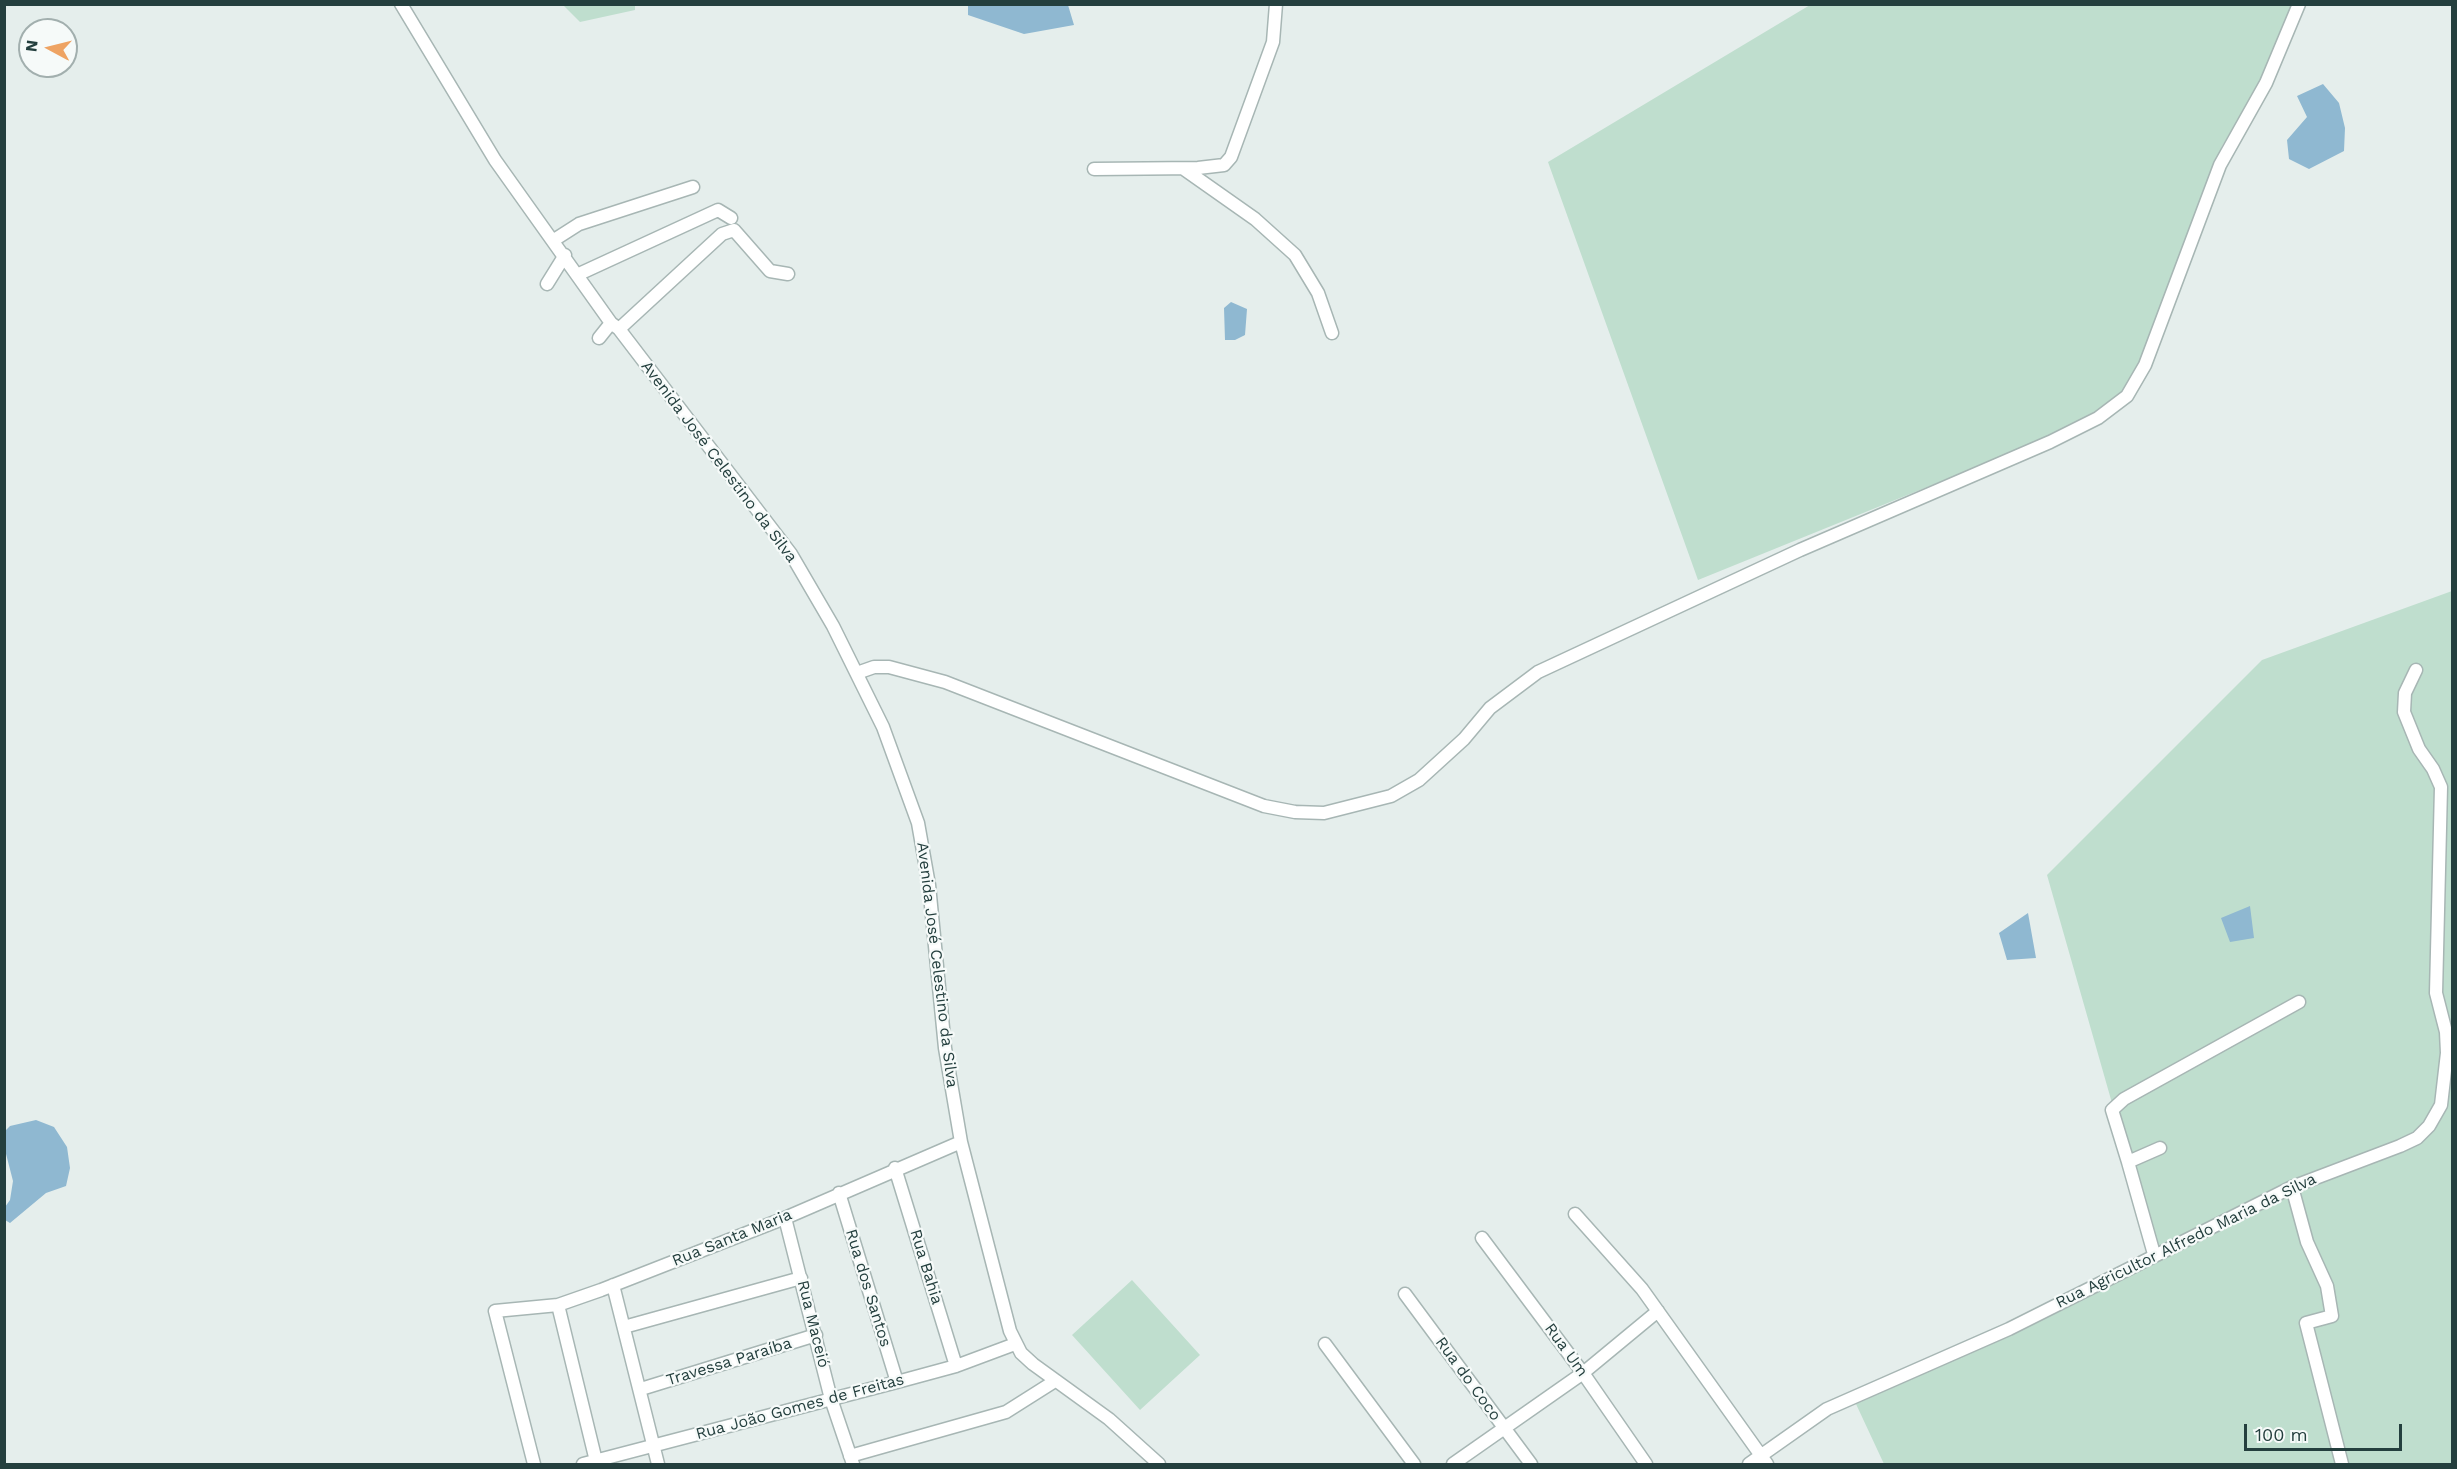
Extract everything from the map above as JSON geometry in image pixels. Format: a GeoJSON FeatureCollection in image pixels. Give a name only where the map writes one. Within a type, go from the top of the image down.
{"type":"FeatureCollection","features":[{"type":"Feature","properties":{"kind":"street","name":"Avenida José Celestino da Silva"},"geometry":{"type":"LineString","coordinates":[[401,4],[472,126],[615,326],[791,554],[857,673],[883,727],[918,823],[929,885],[945,1048],[961,1142],[1000,1296],[1015,1344],[1021,1353],[1055,1381],[1109,1419],[1159,1464]]}},
{"type":"Feature","properties":{"kind":"street"},"geometry":{"type":"LineString","coordinates":[[1094,169],[1219,167],[1231,157],[1273,42],[1276,4]]}},
{"type":"Feature","properties":{"kind":"street"},"geometry":{"type":"LineString","coordinates":[[857,673],[874,667],[889,667],[945,682],[1264,806],[1295,813],[1324,813],[1391,796],[1419,780],[1464,739],[1501,698],[1538,672],[1800,550],[2050,442],[2098,418],[2120,402],[2136,385],[2220,165],[2266,83],[2300,4]]}},
{"type":"Feature","properties":{"kind":"street"},"geometry":{"type":"LineString","coordinates":[[1183,168],[1255,219],[1294,255],[1318,293],[1332,333]]}},
{"type":"Feature","properties":{"kind":"street"},"geometry":{"type":"LineString","coordinates":[[554,240],[579,224],[693,187]]}},
{"type":"Feature","properties":{"kind":"street"},"geometry":{"type":"LineString","coordinates":[[579,274],[717,210],[731,218]]}},
{"type":"Feature","properties":{"kind":"street"},"geometry":{"type":"LineString","coordinates":[[599,339],[722,234],[734,230],[770,271],[788,274]]}},
{"type":"Feature","properties":{"kind":"street"},"geometry":{"type":"LineString","coordinates":[[547,284],[565,255]]}},
{"type":"Feature","properties":{"kind":"street","name":"Rua Agricultor Alfredo Maria da Silva"},"geometry":{"type":"LineString","coordinates":[[1749,1464],[1764,1460],[1827,1409],[2009,1329],[2154,1254],[2292,1187],[2417,1138],[2429,1126],[2441,1105],[2447,1053],[2446,1032],[2436,993],[2441,787],[2433,769],[2419,749],[2404,712],[2405,693],[2416,670]]}},
{"type":"Feature","properties":{"kind":"street"},"geometry":{"type":"LineString","coordinates":[[2154,1254],[2112,1110],[2124,1099],[2299,1002]]}},
{"type":"Feature","properties":{"kind":"street","name":"Rua Santa Maria"},"geometry":{"type":"LineString","coordinates":[[534,1464],[495,1311],[558,1305],[785,1218],[895,1168],[961,1142]]}},
{"type":"Feature","properties":{"kind":"street"},"geometry":{"type":"LineString","coordinates":[[2128,1162],[2160,1148]]}},
{"type":"Feature","properties":{"kind":"street","name":"Rua Bahia"},"geometry":{"type":"LineString","coordinates":[[895,1168],[956,1366]]}},
{"type":"Feature","properties":{"kind":"street"},"geometry":{"type":"LineString","coordinates":[[2292,1187],[2307,1242],[2327,1286],[2332,1316],[2306,1323],[2342,1464]]}},
{"type":"Feature","properties":{"kind":"street","name":"Rua dos Santos"},"geometry":{"type":"LineString","coordinates":[[839,1193],[897,1382]]}},
{"type":"Feature","properties":{"kind":"street"},"geometry":{"type":"LineString","coordinates":[[1575,1214],[1658,1311],[1764,1460]]}},
{"type":"Feature","properties":{"kind":"street","name":"Rua Maceió"},"geometry":{"type":"LineString","coordinates":[[785,1218],[831,1399],[852,1460]]}},
{"type":"Feature","properties":{"kind":"street","name":"Rua Um"},"geometry":{"type":"LineString","coordinates":[[1482,1238],[1583,1373],[1646,1464]]}},
{"type":"Feature","properties":{"kind":"street"},"geometry":{"type":"LineString","coordinates":[[624,1327],[801,1278]]}},
{"type":"Feature","properties":{"kind":"street"},"geometry":{"type":"LineString","coordinates":[[612,1285],[641,1389],[658,1464]]}},
{"type":"Feature","properties":{"kind":"street","name":"Rua do Coco"},"geometry":{"type":"LineString","coordinates":[[1405,1294],[1531,1464]]}},
{"type":"Feature","properties":{"kind":"street"},"geometry":{"type":"LineString","coordinates":[[558,1305],[596,1461]]}},
{"type":"Feature","properties":{"kind":"street"},"geometry":{"type":"LineString","coordinates":[[1453,1464],[1583,1373],[1658,1311]]}},
{"type":"Feature","properties":{"kind":"street","name":"Travessa Paraíba"},"geometry":{"type":"LineString","coordinates":[[641,1389],[816,1335]]}},
{"type":"Feature","properties":{"kind":"street","name":"Rua João Gomes de Freitas"},"geometry":{"type":"LineString","coordinates":[[583,1464],[956,1366],[1015,1344]]}},
{"type":"Feature","properties":{"kind":"street"},"geometry":{"type":"LineString","coordinates":[[1325,1344],[1414,1464]]}},
{"type":"Feature","properties":{"kind":"street"},"geometry":{"type":"LineString","coordinates":[[852,1460],[1006,1412],[1055,1381]]}},
{"type":"Feature","properties":{"kind":"green space"},"geometry":{"type":"Polygon","coordinates":[[[563,5],[635,5],[635,10],[580,22],[563,5]]]}},
{"type":"Feature","properties":{"kind":"green space"},"geometry":{"type":"Polygon","coordinates":[[[1810,5],[2299,5],[2283,46],[2222,146],[2153,343],[2121,395],[2106,408],[2048,438],[1698,580],[1548,162],[1810,5]]]}},
{"type":"Feature","properties":{"kind":"green space"},"geometry":{"type":"Polygon","coordinates":[[[2452,591],[2452,1464],[1884,1464],[1856,1404],[2037,1321],[2157,1261],[2047,875],[2262,660],[2452,591]]]}},
{"type":"Feature","properties":{"kind":"green space"},"geometry":{"type":"Polygon","coordinates":[[[1132,1280],[1200,1355],[1140,1410],[1072,1335],[1132,1280]]]}},
{"type":"Feature","properties":{"kind":"water"},"geometry":{"type":"Polygon","coordinates":[[[968,5],[1068,5],[1074,25],[1024,34],[968,15],[968,5]]]}},
{"type":"Feature","properties":{"kind":"water"},"geometry":{"type":"Polygon","coordinates":[[[2323,84],[2339,103],[2345,128],[2344,151],[2309,169],[2289,159],[2287,140],[2307,117],[2297,96],[2323,84]]]}},
{"type":"Feature","properties":{"kind":"water"},"geometry":{"type":"Polygon","coordinates":[[[1231,302],[1247,309],[1245,335],[1235,340],[1225,340],[1224,308],[1231,302]]]}},
{"type":"Feature","properties":{"kind":"water"},"geometry":{"type":"Polygon","coordinates":[[[2250,906],[2254,938],[2230,942],[2221,918],[2250,906]]]}},
{"type":"Feature","properties":{"kind":"water"},"geometry":{"type":"Polygon","coordinates":[[[2028,913],[2036,958],[2007,960],[1999,933],[2028,913]]]}},
{"type":"Feature","properties":{"kind":"water"},"geometry":{"type":"Polygon","coordinates":[[[36,1120],[54,1127],[67,1147],[70,1168],[66,1186],[46,1193],[10,1223],[5,1220],[5,1207],[10,1200],[13,1181],[5,1150],[5,1131],[10,1126],[36,1120]]]}}]}
